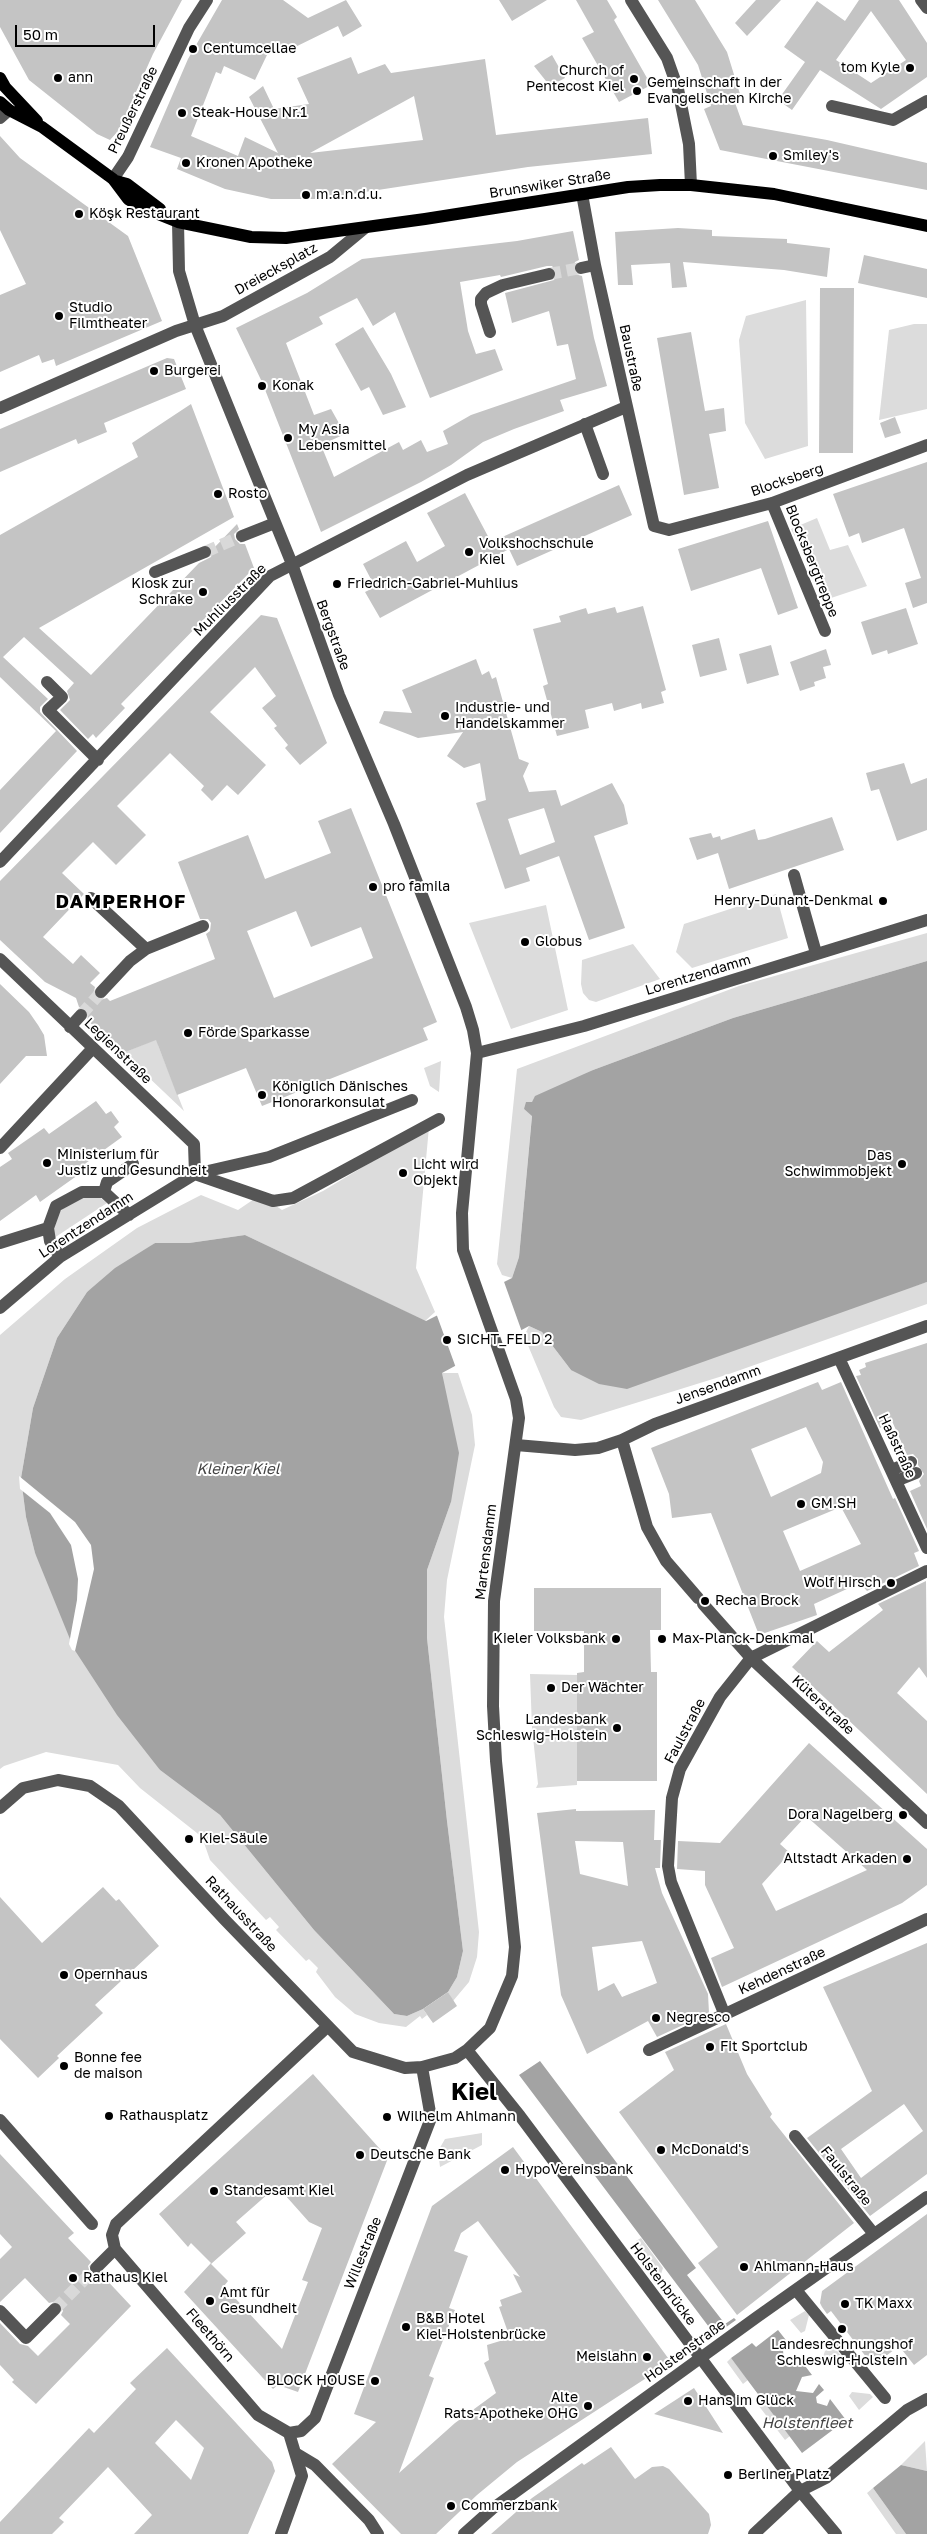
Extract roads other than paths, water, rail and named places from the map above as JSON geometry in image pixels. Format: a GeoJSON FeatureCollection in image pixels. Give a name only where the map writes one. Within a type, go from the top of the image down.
{"type":"FeatureCollection","features":[{"type":"Feature","properties":{"kind":"main road"},"geometry":{"type":"LineString","coordinates":[[0,78],[5,87],[42,127],[112,179],[127,184],[178,222]]}},
{"type":"Feature","properties":{"kind":"main road"},"geometry":{"type":"LineString","coordinates":[[3,110],[42,127]]}},
{"type":"Feature","properties":{"kind":"main road","name":"Brunswiker Straße"},"geometry":{"type":"LineString","coordinates":[[178,222],[251,238],[286,238],[365,228],[628,187],[691,185],[774,194],[927,226]]}},
{"type":"Feature","properties":{"kind":"street","name":"Preußerstraße"},"geometry":{"type":"LineString","coordinates":[[112,179],[128,157],[189,28],[207,0]]}},
{"type":"Feature","properties":{"kind":"street"},"geometry":{"type":"LineString","coordinates":[[631,0],[667,58],[678,89],[689,144],[691,185]]}},
{"type":"Feature","properties":{"kind":"street"},"geometry":{"type":"LineString","coordinates":[[921,0],[927,8]]}},
{"type":"Feature","properties":{"kind":"street"},"geometry":{"type":"LineString","coordinates":[[832,106],[893,120],[927,100]]}},
{"type":"Feature","properties":{"kind":"street","name":"Baustraße"},"geometry":{"type":"LineString","coordinates":[[582,194],[595,265],[654,526]]}},
{"type":"Feature","properties":{"kind":"street","name":"Bergstraße"},"geometry":{"type":"LineString","coordinates":[[178,222],[179,271],[195,325],[292,564],[339,695],[394,824],[466,1007],[477,1053]]}},
{"type":"Feature","properties":{"kind":"street","name":"Dreiecksplatz"},"geometry":{"type":"LineString","coordinates":[[0,408],[176,331],[223,316],[330,257],[365,228]]}},
{"type":"Feature","properties":{"kind":"street"},"geometry":{"type":"LineString","coordinates":[[581,268],[595,265]]}},
{"type":"Feature","properties":{"kind":"street"},"geometry":{"type":"LineString","coordinates":[[490,332],[481,304],[481,299],[486,292],[502,285],[549,274]]}},
{"type":"Feature","properties":{"kind":"street","name":"Muhliusstraße"},"geometry":{"type":"LineString","coordinates":[[0,862],[270,576],[467,475],[626,407]]}},
{"type":"Feature","properties":{"kind":"street"},"geometry":{"type":"LineString","coordinates":[[585,424],[603,474]]}},
{"type":"Feature","properties":{"kind":"street","name":"Blocksberg"},"geometry":{"type":"LineString","coordinates":[[654,526],[669,530],[772,503],[927,445]]}},
{"type":"Feature","properties":{"kind":"street","name":"Blocksbergtreppe"},"geometry":{"type":"LineString","coordinates":[[772,503],[825,631]]}},
{"type":"Feature","properties":{"kind":"street"},"geometry":{"type":"LineString","coordinates":[[242,536],[275,523]]}},
{"type":"Feature","properties":{"kind":"street"},"geometry":{"type":"LineString","coordinates":[[154,572],[204,552]]}},
{"type":"Feature","properties":{"kind":"street"},"geometry":{"type":"LineString","coordinates":[[47,682],[62,697],[48,710],[98,760]]}},
{"type":"Feature","properties":{"kind":"street"},"geometry":{"type":"LineString","coordinates":[[794,875],[816,953]]}},
{"type":"Feature","properties":{"kind":"street"},"geometry":{"type":"LineString","coordinates":[[91,898],[146,949]]}},
{"type":"Feature","properties":{"kind":"street","name":"Lorentzendamm"},"geometry":{"type":"LineString","coordinates":[[477,1053],[584,1026],[927,920]]}},
{"type":"Feature","properties":{"kind":"street"},"geometry":{"type":"LineString","coordinates":[[101,992],[130,961],[146,949],[202,926]]}},
{"type":"Feature","properties":{"kind":"street","name":"Legienstraße"},"geometry":{"type":"LineString","coordinates":[[0,959],[194,1144],[194,1174]]}},
{"type":"Feature","properties":{"kind":"street"},"geometry":{"type":"LineString","coordinates":[[70,1027],[81,1015]]}},
{"type":"Feature","properties":{"kind":"street"},"geometry":{"type":"LineString","coordinates":[[0,1148],[93,1048]]}},
{"type":"Feature","properties":{"kind":"street","name":"Martensdamm"},"geometry":{"type":"LineString","coordinates":[[467,2050],[490,2028],[497,2014],[512,1976],[515,1947],[496,1761],[493,1706],[494,1601],[519,1418],[516,1399],[475,1290],[463,1250],[462,1232],[477,1053]]}},
{"type":"Feature","properties":{"kind":"street","name":"Lorentzendamm"},"geometry":{"type":"LineString","coordinates":[[1,1307],[60,1257],[194,1174],[269,1157],[412,1100]]}},
{"type":"Feature","properties":{"kind":"street"},"geometry":{"type":"LineString","coordinates":[[194,1174],[273,1201],[292,1198],[439,1119]]}},
{"type":"Feature","properties":{"kind":"street"},"geometry":{"type":"LineString","coordinates":[[104,1192],[107,1182],[133,1164]]}},
{"type":"Feature","properties":{"kind":"street"},"geometry":{"type":"LineString","coordinates":[[60,1257],[50,1241],[48,1228],[56,1206],[82,1192],[104,1192],[128,1215]]}},
{"type":"Feature","properties":{"kind":"street"},"geometry":{"type":"LineString","coordinates":[[0,1244],[48,1228]]}},
{"type":"Feature","properties":{"kind":"street","name":"Jensendamm"},"geometry":{"type":"LineString","coordinates":[[516,1445],[575,1450],[598,1448],[622,1440],[655,1424],[927,1326]]}},
{"type":"Feature","properties":{"kind":"street","name":"Haßstraße"},"geometry":{"type":"LineString","coordinates":[[840,1358],[927,1548]]}},
{"type":"Feature","properties":{"kind":"street","name":"Küterstraße"},"geometry":{"type":"LineString","coordinates":[[622,1440],[647,1527],[666,1561],[752,1658],[927,1823]]}},
{"type":"Feature","properties":{"kind":"street"},"geometry":{"type":"LineString","coordinates":[[894,1476],[913,1468]]}},
{"type":"Feature","properties":{"kind":"street","name":"Faulstraße"},"geometry":{"type":"LineString","coordinates":[[724,2013],[671,1882],[668,1866],[672,1798],[680,1769],[720,1697],[752,1658],[927,1571]]}},
{"type":"Feature","properties":{"kind":"street","name":"Rathausstraße"},"geometry":{"type":"LineString","coordinates":[[0,1808],[23,1788],[58,1780],[90,1786],[119,1806],[224,1920],[353,2052],[405,2068],[422,2067],[453,2058],[467,2050]]}},
{"type":"Feature","properties":{"kind":"street","name":"Kehdenstraße"},"geometry":{"type":"LineString","coordinates":[[649,2050],[724,2013],[927,1919]]}},
{"type":"Feature","properties":{"kind":"street"},"geometry":{"type":"LineString","coordinates":[[96,2268],[115,2248],[112,2235],[116,2224],[328,2026]]}},
{"type":"Feature","properties":{"kind":"street","name":"Holstenbrücke"},"geometry":{"type":"LineString","coordinates":[[467,2050],[520,2116],[800,2490],[836,2534]]}},
{"type":"Feature","properties":{"kind":"street","name":"Willestraße"},"geometry":{"type":"LineString","coordinates":[[289,2433],[301,2431],[315,2418],[431,2118],[422,2067]]}},
{"type":"Feature","properties":{"kind":"street"},"geometry":{"type":"LineString","coordinates":[[0,2120],[92,2224]]}},
{"type":"Feature","properties":{"kind":"street","name":"Faulstraße"},"geometry":{"type":"LineString","coordinates":[[795,2136],[874,2234]]}},
{"type":"Feature","properties":{"kind":"street","name":"Holstenstraße"},"geometry":{"type":"LineString","coordinates":[[464,2534],[492,2509],[927,2197]]}},
{"type":"Feature","properties":{"kind":"street","name":"Fleethörn"},"geometry":{"type":"LineString","coordinates":[[115,2248],[258,2415],[289,2433]]}},
{"type":"Feature","properties":{"kind":"street"},"geometry":{"type":"LineString","coordinates":[[796,2290],[885,2398]]}},
{"type":"Feature","properties":{"kind":"street"},"geometry":{"type":"LineString","coordinates":[[0,2311],[26,2338],[55,2309]]}},
{"type":"Feature","properties":{"kind":"street"},"geometry":{"type":"LineString","coordinates":[[754,2534],[800,2490],[826,2478],[900,2416],[927,2399]]}},
{"type":"Feature","properties":{"kind":"street"},"geometry":{"type":"LineString","coordinates":[[281,2534],[302,2476],[289,2433]]}},
{"type":"Feature","properties":{"kind":"street"},"geometry":{"type":"LineString","coordinates":[[295,2453],[314,2465],[369,2520],[378,2534]]}},
{"type":"Feature","properties":{"kind":"water","name":"Kleiner Kiel"},"geometry":{"type":"Polygon","coordinates":[[[927,961],[927,1282],[627,1389],[599,1384],[571,1370],[542,1332],[529,1326],[442,1373],[459,1453],[451,1502],[427,1570],[427,1638],[463,1951],[457,1977],[448,1992],[423,2009],[407,2016],[394,2014],[314,1930],[220,1815],[160,1770],[117,1715],[74,1649],[35,1553],[26,1517],[21,1478],[33,1408],[57,1338],[87,1292],[115,1268],[155,1243],[189,1243],[245,1235],[426,1321],[512,1278],[519,1257],[532,1116],[524,1109],[526,1102],[532,1102],[535,1096],[593,1070],[733,1018],[927,961]]]}},
{"type":"Feature","properties":{"kind":"water"},"geometry":{"type":"Polygon","coordinates":[[[540,2061],[696,2268],[687,2275],[725,2324],[734,2318],[736,2320],[715,2335],[519,2075],[540,2061]]]}},
{"type":"Feature","properties":{"kind":"water","name":"Holstenfleet"},"geometry":{"type":"Polygon","coordinates":[[[778,2330],[793,2349],[783,2350],[784,2362],[788,2365],[799,2358],[812,2375],[802,2377],[796,2391],[813,2393],[819,2384],[824,2390],[816,2397],[817,2403],[827,2406],[830,2399],[846,2420],[802,2453],[731,2358],[752,2343],[756,2347],[778,2330]]]}},
{"type":"Feature","properties":{"kind":"water"},"geometry":{"type":"Polygon","coordinates":[[[901,2465],[927,2471],[927,2534],[906,2534],[873,2488],[901,2465]]]}},
{"type":"Feature","properties":{"kind":"tunnel"},"geometry":{"type":"LineString","coordinates":[[549,274],[581,268]]}},
{"type":"Feature","properties":{"kind":"tunnel"},"geometry":{"type":"LineString","coordinates":[[205,552],[242,536]]}},
{"type":"Feature","properties":{"kind":"tunnel"},"geometry":{"type":"LineString","coordinates":[[81,1015],[101,992]]}},
{"type":"Feature","properties":{"kind":"tunnel"},"geometry":{"type":"LineString","coordinates":[[55,2309],[96,2268]]}},
{"type":"Feature","properties":{"kind":"place","name":"Centumcellae"},"geometry":{"type":"Point","coordinates":[193,49]}},
{"type":"Feature","properties":{"kind":"place","name":"tom Kyle"},"geometry":{"type":"Point","coordinates":[910,68]}},
{"type":"Feature","properties":{"kind":"place","name":"ann"},"geometry":{"type":"Point","coordinates":[58,78]}},
{"type":"Feature","properties":{"kind":"place","name":"Church of Pentecost Kiel"},"geometry":{"type":"Point","coordinates":[634,79]}},
{"type":"Feature","properties":{"kind":"place","name":"Gemeinschaft in der Evangelischen Kirche"},"geometry":{"type":"Point","coordinates":[637,91]}},
{"type":"Feature","properties":{"kind":"place","name":"Steak-House Nr.1"},"geometry":{"type":"Point","coordinates":[182,113]}},
{"type":"Feature","properties":{"kind":"place","name":"Smiley's"},"geometry":{"type":"Point","coordinates":[773,156]}},
{"type":"Feature","properties":{"kind":"place","name":"Kronen Apotheke"},"geometry":{"type":"Point","coordinates":[186,163]}},
{"type":"Feature","properties":{"kind":"place","name":"m.a.n.d.u."},"geometry":{"type":"Point","coordinates":[306,195]}},
{"type":"Feature","properties":{"kind":"place","name":"Köşk Restaurant"},"geometry":{"type":"Point","coordinates":[79,214]}},
{"type":"Feature","properties":{"kind":"place","name":"Studio Filmtheater"},"geometry":{"type":"Point","coordinates":[59,316]}},
{"type":"Feature","properties":{"kind":"place","name":"Burgerei"},"geometry":{"type":"Point","coordinates":[154,371]}},
{"type":"Feature","properties":{"kind":"place","name":"Konak"},"geometry":{"type":"Point","coordinates":[262,386]}},
{"type":"Feature","properties":{"kind":"place","name":"My Asia Lebensmittel"},"geometry":{"type":"Point","coordinates":[288,438]}},
{"type":"Feature","properties":{"kind":"place","name":"Rosto"},"geometry":{"type":"Point","coordinates":[218,494]}},
{"type":"Feature","properties":{"kind":"place","name":"Volkshochschule Kiel"},"geometry":{"type":"Point","coordinates":[469,552]}},
{"type":"Feature","properties":{"kind":"place","name":"Friedrich-Gabriel-Muhlius"},"geometry":{"type":"Point","coordinates":[337,584]}},
{"type":"Feature","properties":{"kind":"place","name":"Kiosk zur Schrake"},"geometry":{"type":"Point","coordinates":[203,592]}},
{"type":"Feature","properties":{"kind":"place","name":"Industrie- und Handelskammer"},"geometry":{"type":"Point","coordinates":[445,716]}},
{"type":"Feature","properties":{"kind":"place","name":"pro famila"},"geometry":{"type":"Point","coordinates":[373,887]}},
{"type":"Feature","properties":{"kind":"place","name":"Henry-Dunant-Denkmal"},"geometry":{"type":"Point","coordinates":[883,901]}},
{"type":"Feature","properties":{"kind":"place","name":"Globus"},"geometry":{"type":"Point","coordinates":[525,942]}},
{"type":"Feature","properties":{"kind":"place","name":"Förde Sparkasse"},"geometry":{"type":"Point","coordinates":[188,1033]}},
{"type":"Feature","properties":{"kind":"place","name":"Königlich Dänisches Honorarkonsulat"},"geometry":{"type":"Point","coordinates":[262,1095]}},
{"type":"Feature","properties":{"kind":"place","name":"Ministerium für Justiz und Gesundheit"},"geometry":{"type":"Point","coordinates":[47,1163]}},
{"type":"Feature","properties":{"kind":"place","name":"Das Schwimmobjekt"},"geometry":{"type":"Point","coordinates":[902,1164]}},
{"type":"Feature","properties":{"kind":"place","name":"Licht wird Objekt"},"geometry":{"type":"Point","coordinates":[403,1173]}},
{"type":"Feature","properties":{"kind":"place","name":"SICHT_FELD 2"},"geometry":{"type":"Point","coordinates":[447,1340]}},
{"type":"Feature","properties":{"kind":"place","name":"GM.SH"},"geometry":{"type":"Point","coordinates":[801,1504]}},
{"type":"Feature","properties":{"kind":"place","name":"Wolf Hirsch"},"geometry":{"type":"Point","coordinates":[891,1583]}},
{"type":"Feature","properties":{"kind":"place","name":"Recha Brock"},"geometry":{"type":"Point","coordinates":[705,1601]}},
{"type":"Feature","properties":{"kind":"place","name":"Kieler Volksbank"},"geometry":{"type":"Point","coordinates":[616,1639]}},
{"type":"Feature","properties":{"kind":"place","name":"Max-Planck-Denkmal"},"geometry":{"type":"Point","coordinates":[662,1639]}},
{"type":"Feature","properties":{"kind":"place","name":"Der Wächter"},"geometry":{"type":"Point","coordinates":[551,1688]}},
{"type":"Feature","properties":{"kind":"place","name":"Landesbank Schleswig-Holstein"},"geometry":{"type":"Point","coordinates":[617,1728]}},
{"type":"Feature","properties":{"kind":"place","name":"Dora Nagelberg"},"geometry":{"type":"Point","coordinates":[903,1815]}},
{"type":"Feature","properties":{"kind":"place","name":"Kiel-Säule"},"geometry":{"type":"Point","coordinates":[189,1839]}},
{"type":"Feature","properties":{"kind":"place","name":"Altstadt Arkaden"},"geometry":{"type":"Point","coordinates":[907,1859]}},
{"type":"Feature","properties":{"kind":"place","name":"Opernhaus"},"geometry":{"type":"Point","coordinates":[64,1975]}},
{"type":"Feature","properties":{"kind":"place","name":"Negresco"},"geometry":{"type":"Point","coordinates":[656,2018]}},
{"type":"Feature","properties":{"kind":"place","name":"Fit Sportclub"},"geometry":{"type":"Point","coordinates":[710,2047]}},
{"type":"Feature","properties":{"kind":"place","name":"Bonne fee de maison"},"geometry":{"type":"Point","coordinates":[64,2066]}},
{"type":"Feature","properties":{"kind":"place","name":"Rathausplatz"},"geometry":{"type":"Point","coordinates":[109,2116]}},
{"type":"Feature","properties":{"kind":"place","name":"Wilhelm Ahlmann"},"geometry":{"type":"Point","coordinates":[387,2117]}},
{"type":"Feature","properties":{"kind":"place","name":"McDonald's"},"geometry":{"type":"Point","coordinates":[661,2150]}},
{"type":"Feature","properties":{"kind":"place","name":"Deutsche Bank"},"geometry":{"type":"Point","coordinates":[360,2155]}},
{"type":"Feature","properties":{"kind":"place","name":"HypoVereinsbank"},"geometry":{"type":"Point","coordinates":[505,2170]}},
{"type":"Feature","properties":{"kind":"place","name":"Standesamt Kiel"},"geometry":{"type":"Point","coordinates":[214,2191]}},
{"type":"Feature","properties":{"kind":"place","name":"Ahlmann-Haus"},"geometry":{"type":"Point","coordinates":[744,2267]}},
{"type":"Feature","properties":{"kind":"place","name":"Rathaus Kiel"},"geometry":{"type":"Point","coordinates":[73,2278]}},
{"type":"Feature","properties":{"kind":"place","name":"Amt für Gesundheit"},"geometry":{"type":"Point","coordinates":[210,2301]}},
{"type":"Feature","properties":{"kind":"place","name":"TK Maxx"},"geometry":{"type":"Point","coordinates":[845,2304]}},
{"type":"Feature","properties":{"kind":"place","name":"B&B Hotel Kiel-Holstenbrücke"},"geometry":{"type":"Point","coordinates":[406,2327]}},
{"type":"Feature","properties":{"kind":"place","name":"Landesrechnungshof Schleswig-Holstein"},"geometry":{"type":"Point","coordinates":[842,2329]}},
{"type":"Feature","properties":{"kind":"place","name":"Meislahn"},"geometry":{"type":"Point","coordinates":[647,2357]}},
{"type":"Feature","properties":{"kind":"place","name":"BLOCK HOUSE"},"geometry":{"type":"Point","coordinates":[375,2381]}},
{"type":"Feature","properties":{"kind":"place","name":"Hans im Glück"},"geometry":{"type":"Point","coordinates":[688,2401]}},
{"type":"Feature","properties":{"kind":"place","name":"Alte Rats-Apotheke OHG"},"geometry":{"type":"Point","coordinates":[588,2406]}},
{"type":"Feature","properties":{"kind":"place","name":"Berliner Platz"},"geometry":{"type":"Point","coordinates":[728,2475]}},
{"type":"Feature","properties":{"kind":"place","name":"Commerzbank"},"geometry":{"type":"Point","coordinates":[451,2506]}},
{"type":"Feature","properties":{"kind":"district","name":"DAMPERHOF"},"geometry":{"type":"Point","coordinates":[121,902]}},
{"type":"Feature","properties":{"kind":"district","name":"Kiel"},"geometry":{"type":"Point","coordinates":[474,2092]}}]}
